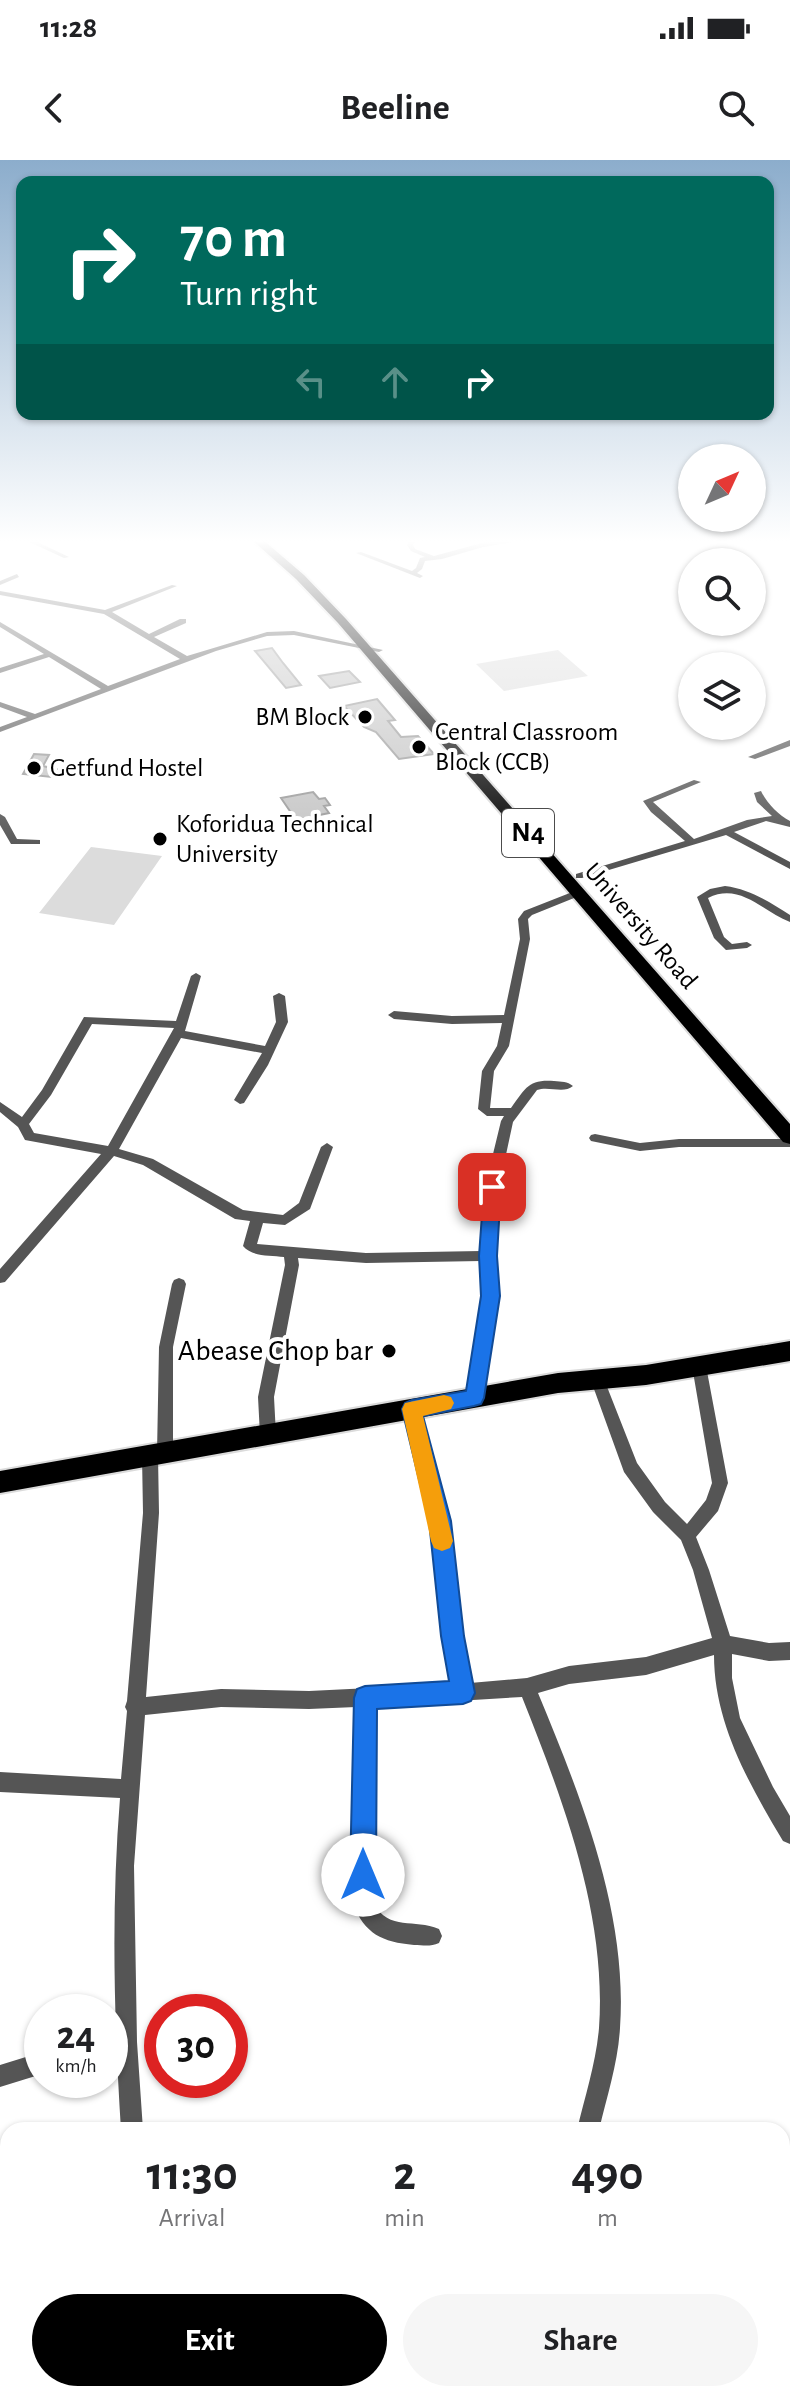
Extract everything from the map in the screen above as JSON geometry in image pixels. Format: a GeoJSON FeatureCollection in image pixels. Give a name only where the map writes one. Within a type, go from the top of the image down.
{"type":"FeatureCollection","features":[{"type":"Feature","properties":{"kind":"highway","name":"University Road"},"geometry":{"type":"LineString","coordinates":[[367,644],[372,649]]}},
{"type":"Feature","properties":{"kind":"highway","name":"University Road"},"geometry":{"type":"LineString","coordinates":[[368,644],[580,884],[790,1114]]}},
{"type":"Feature","properties":{"kind":"highway","name":"University Road"},"geometry":{"type":"LineString","coordinates":[[580,884],[790,1140]]}},
{"type":"Feature","properties":{"kind":"highway"},"geometry":{"type":"LineString","coordinates":[[600,1378],[638,1365],[790,1337]]}},
{"type":"Feature","properties":{"kind":"highway"},"geometry":{"type":"LineString","coordinates":[[0,1482],[474,1398],[600,1378],[646,1375],[790,1351]]}},
{"type":"Feature","properties":{"kind":"street"},"geometry":{"type":"LineString","coordinates":[[34,644],[107,689]]}},
{"type":"Feature","properties":{"kind":"street"},"geometry":{"type":"LineString","coordinates":[[160,644],[186,659]]}},
{"type":"Feature","properties":{"kind":"street"},"geometry":{"type":"LineString","coordinates":[[0,730],[186,659],[240,644]]}},
{"type":"Feature","properties":{"kind":"street"},"geometry":{"type":"LineString","coordinates":[[346,644],[372,649]]}},
{"type":"Feature","properties":{"kind":"street"},"geometry":{"type":"LineString","coordinates":[[0,671],[50,654]]}},
{"type":"Feature","properties":{"kind":"street"},"geometry":{"type":"LineString","coordinates":[[0,704],[35,717]]}},
{"type":"Feature","properties":{"kind":"street"},"geometry":{"type":"LineString","coordinates":[[752,757],[790,743]]}},
{"type":"Feature","properties":{"kind":"street"},"geometry":{"type":"LineString","coordinates":[[693,843],[654,810],[648,801],[697,782]]}},
{"type":"Feature","properties":{"kind":"street"},"geometry":{"type":"LineString","coordinates":[[758,793],[760,800],[790,824]]}},
{"type":"Feature","properties":{"kind":"street"},"geometry":{"type":"LineString","coordinates":[[0,817],[14,842],[37,842]]}},
{"type":"Feature","properties":{"kind":"street"},"geometry":{"type":"LineString","coordinates":[[514,1112],[487,1112],[484,1109],[488,1071],[503,1046],[525,939],[525,916],[580,884],[761,818],[780,818]]}},
{"type":"Feature","properties":{"kind":"street"},"geometry":{"type":"LineString","coordinates":[[727,832],[790,866]]}},
{"type":"Feature","properties":{"kind":"street"},"geometry":{"type":"LineString","coordinates":[[747,945],[730,948],[722,943],[702,897],[715,889],[732,887],[790,919]]}},
{"type":"Feature","properties":{"kind":"street"},"geometry":{"type":"LineString","coordinates":[[0,1278],[111,1151],[180,1030],[196,976]]}},
{"type":"Feature","properties":{"kind":"street"},"geometry":{"type":"LineString","coordinates":[[240,1100],[282,1022],[279,996]]}},
{"type":"Feature","properties":{"kind":"street"},"geometry":{"type":"LineString","coordinates":[[394,1015],[452,1020],[508,1019]]}},
{"type":"Feature","properties":{"kind":"street"},"geometry":{"type":"LineString","coordinates":[[23,1124],[47,1092],[88,1020],[180,1030],[269,1050]]}},
{"type":"Feature","properties":{"kind":"street"},"geometry":{"type":"LineString","coordinates":[[474,1398],[490,1296],[488,1256],[492,1187],[507,1121],[533,1087],[540,1084],[567,1086]]}},
{"type":"Feature","properties":{"kind":"street"},"geometry":{"type":"LineString","coordinates":[[0,1106],[23,1124],[29,1137],[111,1151],[148,1162],[221,1207],[258,1218],[285,1220],[299,1213],[327,1147]]}},
{"type":"Feature","properties":{"kind":"street"},"geometry":{"type":"LineString","coordinates":[[595,1138],[640,1147],[790,1140]]}},
{"type":"Feature","properties":{"kind":"street"},"geometry":{"type":"LineString","coordinates":[[258,1218],[250,1246],[290,1253],[428,1260],[488,1256]]}},
{"type":"Feature","properties":{"kind":"street"},"geometry":{"type":"LineString","coordinates":[[268,1435],[266,1397],[292,1265],[290,1253]]}},
{"type":"Feature","properties":{"kind":"street"},"geometry":{"type":"LineString","coordinates":[[120,1994],[128,1789],[158,1454],[163,1353],[168,1315],[179,1284]]}},
{"type":"Feature","properties":{"kind":"street"},"geometry":{"type":"LineString","coordinates":[[687,1535],[711,1509],[718,1497],[720,1483],[699,1366]]}},
{"type":"Feature","properties":{"kind":"street"},"geometry":{"type":"LineString","coordinates":[[600,1378],[630,1467],[659,1507],[687,1535],[723,1644],[723,1678],[731,1719],[766,1794],[790,1834]]}},
{"type":"Feature","properties":{"kind":"street"},"geometry":{"type":"LineString","coordinates":[[412,1409],[440,1521],[452,1636],[463,1693]]}},
{"type":"Feature","properties":{"kind":"street"},"geometry":{"type":"LineString","coordinates":[[134,1707],[221,1698],[309,1700],[463,1693],[527,1687],[569,1675],[646,1666],[723,1644],[769,1652],[790,1651]]}},
{"type":"Feature","properties":{"kind":"street"},"geometry":{"type":"LineString","coordinates":[[527,1687],[555,1754],[604,1917],[611,2019],[590,2122]]}},
{"type":"Feature","properties":{"kind":"street"},"geometry":{"type":"LineString","coordinates":[[365,1698],[363,1904],[369,1920],[380,1929],[432,1936]]}},
{"type":"Feature","properties":{"kind":"street"},"geometry":{"type":"LineString","coordinates":[[0,1782],[128,1789]]}},
{"type":"Feature","properties":{"kind":"street"},"geometry":{"type":"LineString","coordinates":[[0,2076],[24,2069]]}},
{"type":"Feature","properties":{"kind":"street"},"geometry":{"type":"LineString","coordinates":[[127,2098],[131,2122]]}},
{"type":"Feature","properties":{"kind":"shaded area"},"geometry":{"type":"Polygon","coordinates":[[[558,650],[588,676],[504,691],[476,664],[558,650]]]}},
{"type":"Feature","properties":{"kind":"shaded area"},"geometry":{"type":"Polygon","coordinates":[[[91,847],[162,856],[114,925],[39,913],[91,847]]]}},
{"type":"Feature","properties":{"kind":"building"},"geometry":{"type":"Polygon","coordinates":[[[272,648],[301,685],[286,688],[255,651],[272,648]]]}},
{"type":"Feature","properties":{"kind":"building"},"geometry":{"type":"Polygon","coordinates":[[[349,671],[360,682],[330,688],[319,676],[349,671]]]}},
{"type":"Feature","properties":{"kind":"building"},"geometry":{"type":"Polygon","coordinates":[[[377,699],[395,720],[388,721],[401,737],[418,736],[434,754],[399,759],[376,732],[364,727],[344,706],[377,699]]]}},
{"type":"Feature","properties":{"kind":"building","name":"Getfund Hostel"},"geometry":{"type":"Polygon","coordinates":[[[34,754],[49,755],[43,766],[60,770],[52,777],[23,774],[34,754]]]}},
{"type":"Feature","properties":{"kind":"building"},"geometry":{"type":"Polygon","coordinates":[[[313,792],[319,799],[325,798],[330,805],[324,806],[329,813],[296,820],[281,798],[313,792]]]}},
{"type":"Feature","properties":{"kind":"slow traffic"},"geometry":{"type":"LineString","coordinates":[[442,1541],[440,1521],[412,1409],[444,1403]]}},
{"type":"Feature","properties":{"kind":"place","name":"BM Block"},"geometry":{"type":"Point","coordinates":[365,717]}},
{"type":"Feature","properties":{"kind":"place","name":"Central Classroom Block (CCB)"},"geometry":{"type":"Point","coordinates":[419,747]}},
{"type":"Feature","properties":{"kind":"place","name":"Getfund Hostel"},"geometry":{"type":"Point","coordinates":[34,768]}},
{"type":"Feature","properties":{"kind":"place","name":"Koforidua Technical University"},"geometry":{"type":"Point","coordinates":[160,839]}},
{"type":"Feature","properties":{"kind":"place","name":"Abease Chop bar"},"geometry":{"type":"Point","coordinates":[389,1351]}},
{"type":"Feature","properties":{"kind":"route"},"geometry":{"type":"LineString","coordinates":[[363,1875],[365,1698],[463,1693],[452,1636],[440,1521],[412,1409],[474,1398],[490,1296],[488,1256],[492,1187]]}}]}
